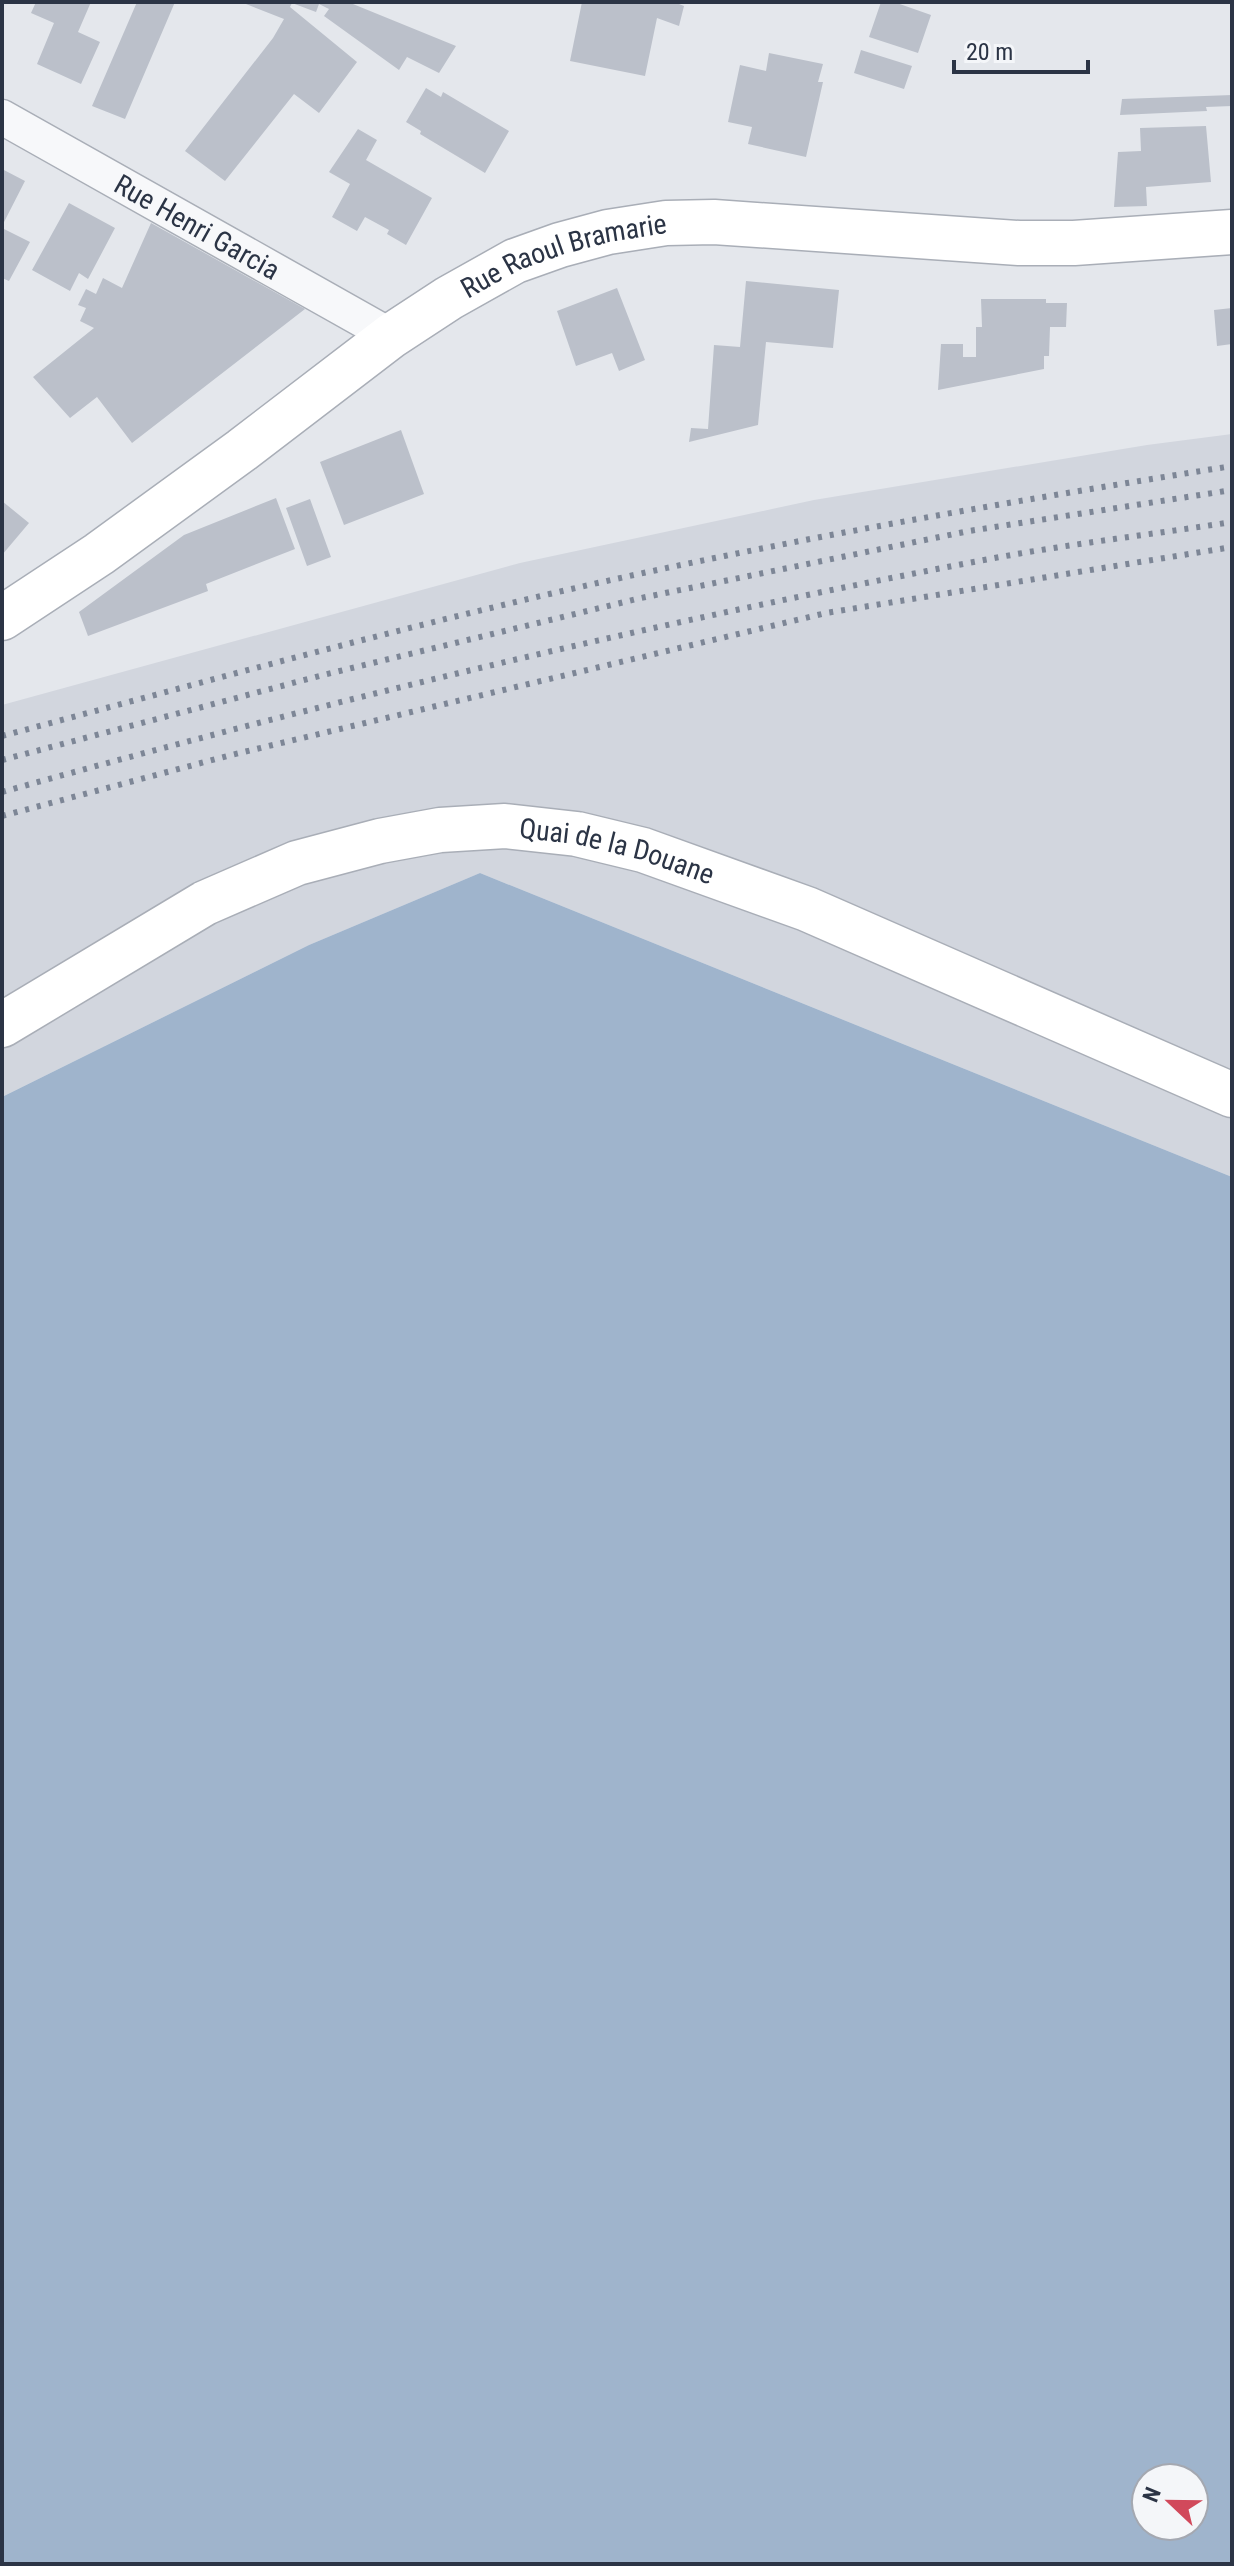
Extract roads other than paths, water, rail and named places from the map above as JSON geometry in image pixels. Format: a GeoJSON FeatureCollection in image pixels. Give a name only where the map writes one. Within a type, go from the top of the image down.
{"type":"FeatureCollection","features":[{"type":"Feature","properties":{"kind":"street","name":"Rue Henri Garcia"},"geometry":{"type":"LineString","coordinates":[[2,117],[391,336]]}},
{"type":"Feature","properties":{"kind":"street","name":"Rue Raoul Bramarie"},"geometry":{"type":"LineString","coordinates":[[2,618],[123,537],[391,336],[449,298],[515,261],[560,245],[608,232],[666,223],[753,224],[1019,243],[1089,242],[1232,232]]}},
{"type":"Feature","properties":{"kind":"street","name":"Quai de la Douane"},"geometry":{"type":"LineString","coordinates":[[2,1025],[205,903],[297,863],[380,841],[440,830],[505,826],[577,834],[643,850],[807,909],[1232,1095]]}},
{"type":"Feature","properties":{"kind":"water"},"geometry":{"type":"Polygon","coordinates":[[[480,873],[1232,1177],[1232,2564],[2,2564],[2,1097],[309,945],[480,873]]]}},
{"type":"Feature","properties":{"kind":"railway"},"geometry":{"type":"LineString","coordinates":[[2,736],[396,631],[634,575],[932,516],[1232,466]]}},
{"type":"Feature","properties":{"kind":"railway"},"geometry":{"type":"LineString","coordinates":[[2,760],[323,675],[641,598],[969,531],[1232,490]]}},
{"type":"Feature","properties":{"kind":"railway"},"geometry":{"type":"LineString","coordinates":[[2,792],[374,694],[749,607],[1000,557],[1232,522]]}},
{"type":"Feature","properties":{"kind":"railway"},"geometry":{"type":"LineString","coordinates":[[2,816],[231,755],[826,613],[1232,547]]}}]}
